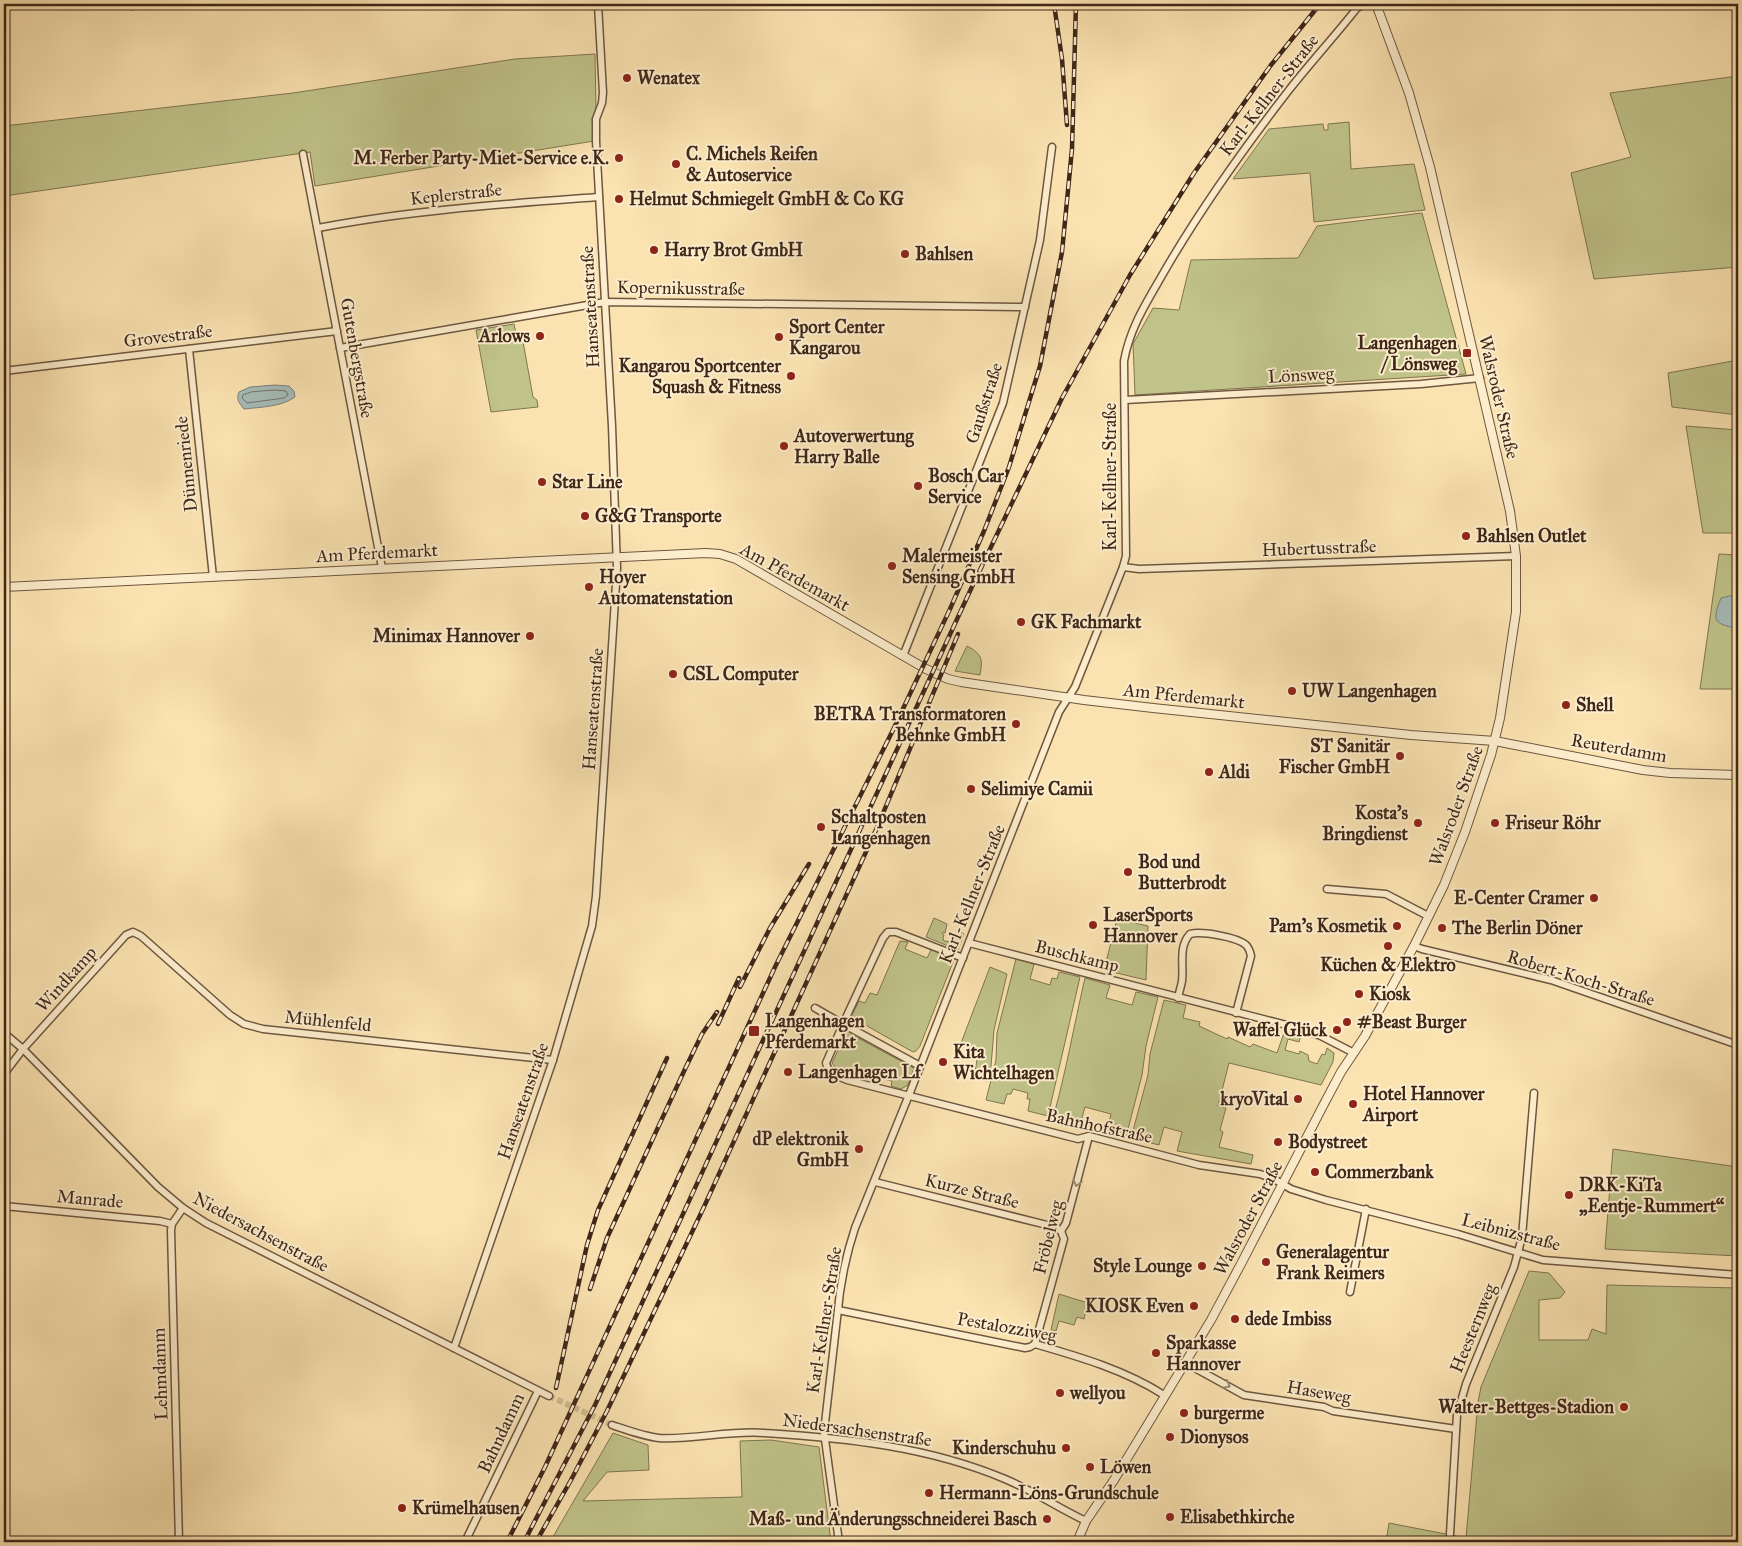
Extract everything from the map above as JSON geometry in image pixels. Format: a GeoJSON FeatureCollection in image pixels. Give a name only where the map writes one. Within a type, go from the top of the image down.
{"type":"FeatureCollection","features":[{"type":"Feature","properties":{"kind":"street","name":"Hanseatenstraße"},"geometry":{"type":"LineString","coordinates":[[454,1348],[553,1060],[588,942],[596,896],[617,557],[612,426],[595,127],[603,93],[598,4]]}},
{"type":"Feature","properties":{"kind":"street","name":"Karl-Kellner-Straße"},"geometry":{"type":"LineString","coordinates":[[840,1542],[824,1432],[838,1310],[849,1248],[855,1228],[875,1182],[1059,712],[1077,684],[1123,567],[1126,556],[1124,361],[1129,338],[1134,325],[1177,250],[1220,182],[1289,90],[1357,8],[1365,4]]}},
{"type":"Feature","properties":{"kind":"street","name":"Walsroder Straße"},"geometry":{"type":"LineString","coordinates":[[1077,1542],[1086,1521],[1114,1480],[1211,1320],[1341,1072],[1365,1036],[1414,946],[1444,885],[1465,832],[1495,741],[1515,620],[1516,556],[1507,494],[1430,167],[1400,66],[1376,4]]}},
{"type":"Feature","properties":{"kind":"street","name":"Gaußstraße"},"geometry":{"type":"LineString","coordinates":[[903,656],[1003,403],[1040,240],[1052,147]]}},
{"type":"Feature","properties":{"kind":"street","name":"Gutenbergstraße"},"geometry":{"type":"LineString","coordinates":[[303,154],[382,568]]}},
{"type":"Feature","properties":{"kind":"street","name":"Keplerstraße"},"geometry":{"type":"LineString","coordinates":[[318,228],[381,217],[463,207],[599,197]]}},
{"type":"Feature","properties":{"kind":"street","name":"Kopernikusstraße"},"geometry":{"type":"LineString","coordinates":[[340,348],[605,302],[1026,306]]}},
{"type":"Feature","properties":{"kind":"street","name":"Grovestraße"},"geometry":{"type":"LineString","coordinates":[[4,371],[337,330]]}},
{"type":"Feature","properties":{"kind":"street","name":"Dünnenriede"},"geometry":{"type":"LineString","coordinates":[[189,349],[213,577]]}},
{"type":"Feature","properties":{"kind":"street","name":"Lönsweg"},"geometry":{"type":"LineString","coordinates":[[1124,400],[1411,384],[1480,378]]}},
{"type":"Feature","properties":{"kind":"street","name":"Am Pferdemarkt"},"geometry":{"type":"LineString","coordinates":[[4,587],[706,552],[736,559],[903,656],[948,679],[1068,698],[1153,708],[1411,735],[1495,741]]}},
{"type":"Feature","properties":{"kind":"street","name":"Hubertusstraße"},"geometry":{"type":"LineString","coordinates":[[1123,567],[1139,569],[1516,556]]}},
{"type":"Feature","properties":{"kind":"street","name":"Reuterdamm"},"geometry":{"type":"LineString","coordinates":[[1495,741],[1643,770],[1738,775]]}},
{"type":"Feature","properties":{"kind":"street"},"geometry":{"type":"LineString","coordinates":[[1327,889],[1386,894],[1428,916]]}},
{"type":"Feature","properties":{"kind":"street","name":"Mühlenfeld"},"geometry":{"type":"LineString","coordinates":[[133,932],[142,936],[230,1015],[244,1024],[263,1029],[553,1060]]}},
{"type":"Feature","properties":{"kind":"street","name":"Windkamp"},"geometry":{"type":"LineString","coordinates":[[4,1074],[23,1049],[126,935],[133,932]]}},
{"type":"Feature","properties":{"kind":"street"},"geometry":{"type":"LineString","coordinates":[[843,1024],[883,938],[888,932],[896,932],[963,958]]}},
{"type":"Feature","properties":{"kind":"street"},"geometry":{"type":"LineString","coordinates":[[1178,998],[1182,982],[1182,949],[1185,940],[1190,934],[1206,933],[1244,943],[1249,948],[1251,956],[1236,1013]]}},
{"type":"Feature","properties":{"kind":"street","name":"Buschkamp"},"geometry":{"type":"LineString","coordinates":[[969,943],[1321,1036],[1354,1053]]}},
{"type":"Feature","properties":{"kind":"street","name":"Robert-Koch-Straße"},"geometry":{"type":"LineString","coordinates":[[1414,946],[1551,980],[1738,1046]]}},
{"type":"Feature","properties":{"kind":"street"},"geometry":{"type":"LineString","coordinates":[[815,1008],[920,1066]]}},
{"type":"Feature","properties":{"kind":"street","name":"Bahnhofstraße"},"geometry":{"type":"LineString","coordinates":[[843,1024],[828,1058],[827,1068],[833,1074],[847,1080],[1078,1139],[1089,1136],[1200,1165],[1260,1174],[1283,1184]]}},
{"type":"Feature","properties":{"kind":"street","name":"Niedersachsenstraße"},"geometry":{"type":"LineString","coordinates":[[4,1033],[23,1049],[158,1187],[183,1208],[206,1223],[549,1396]]}},
{"type":"Feature","properties":{"kind":"street","name":"Heesternweg"},"geometry":{"type":"LineString","coordinates":[[1450,1534],[1457,1415],[1464,1389],[1514,1267],[1522,1237],[1534,1092]]}},
{"type":"Feature","properties":{"kind":"street","name":"Fröbelweg"},"geometry":{"type":"LineString","coordinates":[[1035,1344],[1064,1239],[1061,1231],[1066,1223],[1089,1136]]}},
{"type":"Feature","properties":{"kind":"street","name":"Kurze Straße"},"geometry":{"type":"LineString","coordinates":[[875,1182],[1055,1227],[1061,1231]]}},
{"type":"Feature","properties":{"kind":"street","name":"Leibnizstraße"},"geometry":{"type":"LineString","coordinates":[[1283,1184],[1291,1189],[1326,1200],[1458,1234],[1543,1260],[1738,1275]]}},
{"type":"Feature","properties":{"kind":"street","name":"Manrade"},"geometry":{"type":"LineString","coordinates":[[4,1206],[160,1221],[172,1224]]}},
{"type":"Feature","properties":{"kind":"street"},"geometry":{"type":"LineString","coordinates":[[172,1224],[183,1208]]}},
{"type":"Feature","properties":{"kind":"street"},"geometry":{"type":"LineString","coordinates":[[1350,1292],[1366,1209]]}},
{"type":"Feature","properties":{"kind":"street","name":"Lehmdamm"},"geometry":{"type":"LineString","coordinates":[[172,1224],[179,1542]]}},
{"type":"Feature","properties":{"kind":"street","name":"Pestalozziweg"},"geometry":{"type":"LineString","coordinates":[[838,1310],[1025,1348],[1035,1344],[1103,1366],[1153,1388],[1164,1395]]}},
{"type":"Feature","properties":{"kind":"street","name":"Haseweg"},"geometry":{"type":"LineString","coordinates":[[1184,1362],[1244,1395],[1324,1407],[1333,1411],[1456,1429]]}},
{"type":"Feature","properties":{"kind":"street","name":"Bahndamm"},"geometry":{"type":"LineString","coordinates":[[465,1542],[538,1391]]}},
{"type":"Feature","properties":{"kind":"street","name":"Niedersachsenstraße"},"geometry":{"type":"LineString","coordinates":[[612,1425],[658,1438],[757,1432],[918,1451],[966,1464],[1034,1491],[1086,1521]]}},
{"type":"Feature","properties":{"kind":"green space"},"geometry":{"type":"Polygon","coordinates":[[[595,54],[596,110],[592,119],[594,141],[315,186],[310,152],[4,196],[4,126],[293,93],[515,59],[595,54]]]}},
{"type":"Feature","properties":{"kind":"green space"},"geometry":{"type":"Polygon","coordinates":[[[1738,76],[1738,95],[1732,97],[1738,135],[1738,267],[1594,279],[1571,173],[1631,157],[1610,93],[1738,76]]]}},
{"type":"Feature","properties":{"kind":"green space"},"geometry":{"type":"Polygon","coordinates":[[[1349,122],[1351,169],[1414,164],[1425,210],[1314,222],[1310,173],[1233,179],[1269,129],[1323,124],[1324,130],[1328,130],[1328,124],[1349,122]]]}},
{"type":"Feature","properties":{"kind":"green space"},"geometry":{"type":"Polygon","coordinates":[[[1422,213],[1466,374],[1135,395],[1133,344],[1153,308],[1179,310],[1191,260],[1298,258],[1317,226],[1422,213]]]}},
{"type":"Feature","properties":{"kind":"green space"},"geometry":{"type":"Polygon","coordinates":[[[514,324],[516,334],[522,336],[533,397],[537,400],[538,407],[491,412],[476,330],[514,324]]]}},
{"type":"Feature","properties":{"kind":"green space"},"geometry":{"type":"Polygon","coordinates":[[[1738,360],[1738,415],[1672,407],[1668,373],[1738,360]]]}},
{"type":"Feature","properties":{"kind":"green space"},"geometry":{"type":"Polygon","coordinates":[[[1686,426],[1738,430],[1738,533],[1703,533],[1686,426]]]}},
{"type":"Feature","properties":{"kind":"green space"},"geometry":{"type":"Polygon","coordinates":[[[1719,554],[1738,555],[1738,689],[1700,689],[1719,554]]]}},
{"type":"Feature","properties":{"kind":"green space"},"geometry":{"type":"Polygon","coordinates":[[[967,646],[976,652],[980,658],[980,675],[955,671],[967,646]]]}},
{"type":"Feature","properties":{"kind":"green space"},"geometry":{"type":"Polygon","coordinates":[[[934,918],[947,924],[945,933],[943,932],[942,934],[944,935],[944,941],[953,942],[957,931],[964,934],[958,950],[926,937],[934,918]]]}},
{"type":"Feature","properties":{"kind":"green space"},"geometry":{"type":"Polygon","coordinates":[[[1117,919],[1148,926],[1146,980],[1104,970],[1117,919]]]}},
{"type":"Feature","properties":{"kind":"green space"},"geometry":{"type":"Polygon","coordinates":[[[900,941],[908,942],[905,949],[927,958],[932,948],[955,957],[920,1046],[913,1052],[851,1017],[859,1001],[865,1003],[870,993],[877,995],[900,941]]]}},
{"type":"Feature","properties":{"kind":"green space"},"geometry":{"type":"Polygon","coordinates":[[[1016,959],[1034,964],[1030,979],[1050,985],[1052,978],[1057,979],[1059,972],[1080,977],[1048,1116],[1028,1111],[1030,1099],[1027,1099],[1028,1093],[1013,1089],[1011,1094],[1007,1094],[1004,1104],[986,1100],[996,1060],[997,1033],[1016,959]]]}},
{"type":"Feature","properties":{"kind":"green space"},"geometry":{"type":"Polygon","coordinates":[[[990,967],[1007,974],[994,1030],[991,1066],[987,1081],[974,1078],[979,1048],[961,1043],[990,967]]]}},
{"type":"Feature","properties":{"kind":"green space"},"geometry":{"type":"Polygon","coordinates":[[[1085,978],[1110,985],[1106,998],[1132,1005],[1136,992],[1158,997],[1146,1046],[1142,1075],[1126,1137],[1107,1131],[1111,1114],[1085,1107],[1080,1125],[1053,1118],[1085,978]]]}},
{"type":"Feature","properties":{"kind":"green space"},"geometry":{"type":"Polygon","coordinates":[[[1164,1000],[1186,1005],[1183,1018],[1200,1022],[1199,1026],[1250,1047],[1253,1044],[1277,1053],[1285,1030],[1301,1036],[1299,1042],[1288,1039],[1285,1050],[1299,1054],[1300,1051],[1308,1055],[1309,1061],[1317,1064],[1322,1054],[1325,1055],[1327,1048],[1334,1053],[1333,1062],[1321,1085],[1229,1063],[1218,1106],[1226,1108],[1220,1130],[1223,1132],[1219,1147],[1253,1155],[1251,1164],[1177,1151],[1182,1132],[1164,1127],[1159,1145],[1131,1138],[1148,1075],[1150,1054],[1164,1000]]]}},
{"type":"Feature","properties":{"kind":"green space"},"geometry":{"type":"Polygon","coordinates":[[[847,1031],[855,1033],[854,1036],[914,1068],[908,1085],[901,1089],[891,1086],[892,1081],[845,1069],[843,1074],[838,1071],[832,1063],[847,1031]]]}},
{"type":"Feature","properties":{"kind":"green space"},"geometry":{"type":"Polygon","coordinates":[[[1613,1149],[1738,1167],[1738,1256],[1605,1249],[1613,1149]]]}},
{"type":"Feature","properties":{"kind":"green space","name":"Walter-Bettges-Stadion"},"geometry":{"type":"Polygon","coordinates":[[[1529,1271],[1549,1273],[1565,1292],[1560,1298],[1539,1300],[1539,1340],[1588,1340],[1592,1329],[1606,1334],[1607,1285],[1738,1288],[1738,1542],[1386,1542],[1389,1523],[1466,1538],[1478,1402],[1481,1387],[1529,1271]]]}},
{"type":"Feature","properties":{"kind":"green space"},"geometry":{"type":"Polygon","coordinates":[[[1059,1294],[1088,1303],[1084,1319],[1077,1317],[1074,1325],[1059,1321],[1056,1331],[1051,1330],[1059,1294]]]}},
{"type":"Feature","properties":{"kind":"green space"},"geometry":{"type":"Polygon","coordinates":[[[613,1433],[648,1445],[649,1470],[607,1472],[583,1501],[742,1497],[740,1441],[771,1440],[819,1447],[831,1542],[550,1542],[613,1433]]]}},
{"type":"Feature","properties":{"kind":"water"},"geometry":{"type":"Polygon","coordinates":[[[289,386],[294,391],[295,397],[277,405],[244,409],[238,401],[239,392],[250,387],[289,386]]]}},
{"type":"Feature","properties":{"kind":"water"},"geometry":{"type":"Polygon","coordinates":[[[1738,594],[1738,629],[1717,621],[1716,613],[1721,598],[1738,594]]]}},
{"type":"Feature","properties":{"kind":"tunnel"},"geometry":{"type":"LineString","coordinates":[[549,1396],[612,1425]]}},
{"type":"Feature","properties":{"kind":"railway"},"geometry":{"type":"LineString","coordinates":[[1054,4],[1062,59],[1067,125]]}},
{"type":"Feature","properties":{"kind":"railway"},"geometry":{"type":"LineString","coordinates":[[507,1542],[545,1467],[775,967],[893,730],[950,609],[1009,467],[1040,366],[1062,252],[1072,149],[1076,4]]}},
{"type":"Feature","properties":{"kind":"railway"},"geometry":{"type":"LineString","coordinates":[[524,1542],[595,1405],[970,591],[1062,398],[1130,275],[1194,173],[1271,65],[1320,4]]}},
{"type":"Feature","properties":{"kind":"railway"},"geometry":{"type":"LineString","coordinates":[[536,1542],[607,1411],[703,1209],[876,830],[958,634]]}},
{"type":"Feature","properties":{"kind":"railway"},"geometry":{"type":"LineString","coordinates":[[740,987],[770,928],[809,864]]}},
{"type":"Feature","properties":{"kind":"railway"},"geometry":{"type":"LineString","coordinates":[[718,1024],[739,978]]}},
{"type":"Feature","properties":{"kind":"railway"},"geometry":{"type":"LineString","coordinates":[[590,1289],[607,1238],[702,1034],[717,1012]]}},
{"type":"Feature","properties":{"kind":"railway"},"geometry":{"type":"LineString","coordinates":[[556,1388],[587,1245],[598,1210],[667,1058]]}},
{"type":"Feature","properties":{"kind":"place","name":"Wenatex"},"geometry":{"type":"Point","coordinates":[627,78]}},
{"type":"Feature","properties":{"kind":"place","name":"M. Ferber Party-Miet-Service e.K."},"geometry":{"type":"Point","coordinates":[619,158]}},
{"type":"Feature","properties":{"kind":"place","name":"C. Michels Reifen & Autoservice"},"geometry":{"type":"Point","coordinates":[676,164]}},
{"type":"Feature","properties":{"kind":"place","name":"Helmut Schmiegelt GmbH & Co KG"},"geometry":{"type":"Point","coordinates":[619,199]}},
{"type":"Feature","properties":{"kind":"place","name":"Harry Brot GmbH"},"geometry":{"type":"Point","coordinates":[654,250]}},
{"type":"Feature","properties":{"kind":"place","name":"Bahlsen"},"geometry":{"type":"Point","coordinates":[905,254]}},
{"type":"Feature","properties":{"kind":"place","name":"Arlows"},"geometry":{"type":"Point","coordinates":[540,336]}},
{"type":"Feature","properties":{"kind":"place","name":"Sport Center Kangarou"},"geometry":{"type":"Point","coordinates":[779,337]}},
{"type":"Feature","properties":{"kind":"place","name":"Langenhagen / Lönsweg"},"geometry":{"type":"Point","coordinates":[1467,353]}},
{"type":"Feature","properties":{"kind":"place","name":"Kangarou Sportcenter Squash & Fitness"},"geometry":{"type":"Point","coordinates":[791,376]}},
{"type":"Feature","properties":{"kind":"place","name":"Autoverwertung Harry Balle"},"geometry":{"type":"Point","coordinates":[784,446]}},
{"type":"Feature","properties":{"kind":"place","name":"Star Line"},"geometry":{"type":"Point","coordinates":[542,482]}},
{"type":"Feature","properties":{"kind":"place","name":"Bosch Car Service"},"geometry":{"type":"Point","coordinates":[918,486]}},
{"type":"Feature","properties":{"kind":"place","name":"G&G Transporte"},"geometry":{"type":"Point","coordinates":[585,516]}},
{"type":"Feature","properties":{"kind":"place","name":"Bahlsen Outlet"},"geometry":{"type":"Point","coordinates":[1466,536]}},
{"type":"Feature","properties":{"kind":"place","name":"Malermeister Sensing GmbH"},"geometry":{"type":"Point","coordinates":[892,566]}},
{"type":"Feature","properties":{"kind":"place","name":"Hoyer Automatenstation"},"geometry":{"type":"Point","coordinates":[589,587]}},
{"type":"Feature","properties":{"kind":"place","name":"GK Fachmarkt"},"geometry":{"type":"Point","coordinates":[1021,622]}},
{"type":"Feature","properties":{"kind":"place","name":"Minimax Hannover"},"geometry":{"type":"Point","coordinates":[530,636]}},
{"type":"Feature","properties":{"kind":"place","name":"CSL Computer"},"geometry":{"type":"Point","coordinates":[673,674]}},
{"type":"Feature","properties":{"kind":"place","name":"UW Langenhagen"},"geometry":{"type":"Point","coordinates":[1292,691]}},
{"type":"Feature","properties":{"kind":"place","name":"Shell"},"geometry":{"type":"Point","coordinates":[1566,705]}},
{"type":"Feature","properties":{"kind":"place","name":"BETRA Transformatoren Behnke GmbH"},"geometry":{"type":"Point","coordinates":[1016,724]}},
{"type":"Feature","properties":{"kind":"place","name":"ST Sanitär Fischer GmbH"},"geometry":{"type":"Point","coordinates":[1400,756]}},
{"type":"Feature","properties":{"kind":"place","name":"Aldi"},"geometry":{"type":"Point","coordinates":[1209,772]}},
{"type":"Feature","properties":{"kind":"place","name":"Selimiye Camii"},"geometry":{"type":"Point","coordinates":[971,789]}},
{"type":"Feature","properties":{"kind":"place","name":"Kosta's Bringdienst"},"geometry":{"type":"Point","coordinates":[1418,823]}},
{"type":"Feature","properties":{"kind":"place","name":"Friseur Röhr"},"geometry":{"type":"Point","coordinates":[1495,823]}},
{"type":"Feature","properties":{"kind":"place","name":"Schaltposten Langenhagen"},"geometry":{"type":"Point","coordinates":[821,827]}},
{"type":"Feature","properties":{"kind":"place","name":"Bod und Butterbrodt"},"geometry":{"type":"Point","coordinates":[1128,872]}},
{"type":"Feature","properties":{"kind":"place","name":"E-Center Cramer"},"geometry":{"type":"Point","coordinates":[1594,898]}},
{"type":"Feature","properties":{"kind":"place","name":"LaserSports Hannover"},"geometry":{"type":"Point","coordinates":[1093,925]}},
{"type":"Feature","properties":{"kind":"place","name":"Pam's Kosmetik"},"geometry":{"type":"Point","coordinates":[1397,926]}},
{"type":"Feature","properties":{"kind":"place","name":"The Berlin Döner"},"geometry":{"type":"Point","coordinates":[1442,928]}},
{"type":"Feature","properties":{"kind":"place","name":"Küchen & Elektro"},"geometry":{"type":"Point","coordinates":[1388,946]}},
{"type":"Feature","properties":{"kind":"place","name":"Kiosk"},"geometry":{"type":"Point","coordinates":[1359,994]}},
{"type":"Feature","properties":{"kind":"place","name":"#Beast Burger"},"geometry":{"type":"Point","coordinates":[1347,1022]}},
{"type":"Feature","properties":{"kind":"place","name":"Waffel Glück"},"geometry":{"type":"Point","coordinates":[1337,1030]}},
{"type":"Feature","properties":{"kind":"place","name":"Langenhagen Pferdemarkt"},"geometry":{"type":"Point","coordinates":[754,1031]}},
{"type":"Feature","properties":{"kind":"place","name":"Kita Wichtelhagen"},"geometry":{"type":"Point","coordinates":[943,1062]}},
{"type":"Feature","properties":{"kind":"place","name":"Langenhagen Lf"},"geometry":{"type":"Point","coordinates":[788,1072]}},
{"type":"Feature","properties":{"kind":"place","name":"kryoVital"},"geometry":{"type":"Point","coordinates":[1298,1099]}},
{"type":"Feature","properties":{"kind":"place","name":"Hotel Hannover Airport"},"geometry":{"type":"Point","coordinates":[1353,1104]}},
{"type":"Feature","properties":{"kind":"place","name":"Bodystreet"},"geometry":{"type":"Point","coordinates":[1278,1142]}},
{"type":"Feature","properties":{"kind":"place","name":"dP elektronik GmbH"},"geometry":{"type":"Point","coordinates":[859,1149]}},
{"type":"Feature","properties":{"kind":"place","name":"Commerzbank"},"geometry":{"type":"Point","coordinates":[1315,1172]}},
{"type":"Feature","properties":{"kind":"place","name":"DRK-KiTa „Eentje-Rummert“"},"geometry":{"type":"Point","coordinates":[1569,1195]}},
{"type":"Feature","properties":{"kind":"place","name":"Generalagentur Frank Reimers"},"geometry":{"type":"Point","coordinates":[1266,1262]}},
{"type":"Feature","properties":{"kind":"place","name":"Style Lounge"},"geometry":{"type":"Point","coordinates":[1202,1266]}},
{"type":"Feature","properties":{"kind":"place","name":"KIOSK Even"},"geometry":{"type":"Point","coordinates":[1194,1306]}},
{"type":"Feature","properties":{"kind":"place","name":"dede Imbiss"},"geometry":{"type":"Point","coordinates":[1235,1319]}},
{"type":"Feature","properties":{"kind":"place","name":"Sparkasse Hannover"},"geometry":{"type":"Point","coordinates":[1156,1353]}},
{"type":"Feature","properties":{"kind":"place","name":"wellyou"},"geometry":{"type":"Point","coordinates":[1060,1393]}},
{"type":"Feature","properties":{"kind":"place","name":"Walter-Bettges-Stadion"},"geometry":{"type":"Point","coordinates":[1624,1407]}},
{"type":"Feature","properties":{"kind":"place","name":"burgerme"},"geometry":{"type":"Point","coordinates":[1184,1413]}},
{"type":"Feature","properties":{"kind":"place","name":"Dionysos"},"geometry":{"type":"Point","coordinates":[1170,1437]}},
{"type":"Feature","properties":{"kind":"place","name":"Kinderschuhu"},"geometry":{"type":"Point","coordinates":[1066,1448]}},
{"type":"Feature","properties":{"kind":"place","name":"Löwen"},"geometry":{"type":"Point","coordinates":[1090,1467]}},
{"type":"Feature","properties":{"kind":"place","name":"Hermann-Löns-Grundschule"},"geometry":{"type":"Point","coordinates":[929,1493]}},
{"type":"Feature","properties":{"kind":"place","name":"Krümelhausen"},"geometry":{"type":"Point","coordinates":[402,1508]}},
{"type":"Feature","properties":{"kind":"place","name":"Elisabethkirche"},"geometry":{"type":"Point","coordinates":[1170,1517]}},
{"type":"Feature","properties":{"kind":"place","name":"Maß- und Änderungsschneiderei Basch"},"geometry":{"type":"Point","coordinates":[1047,1519]}}]}
